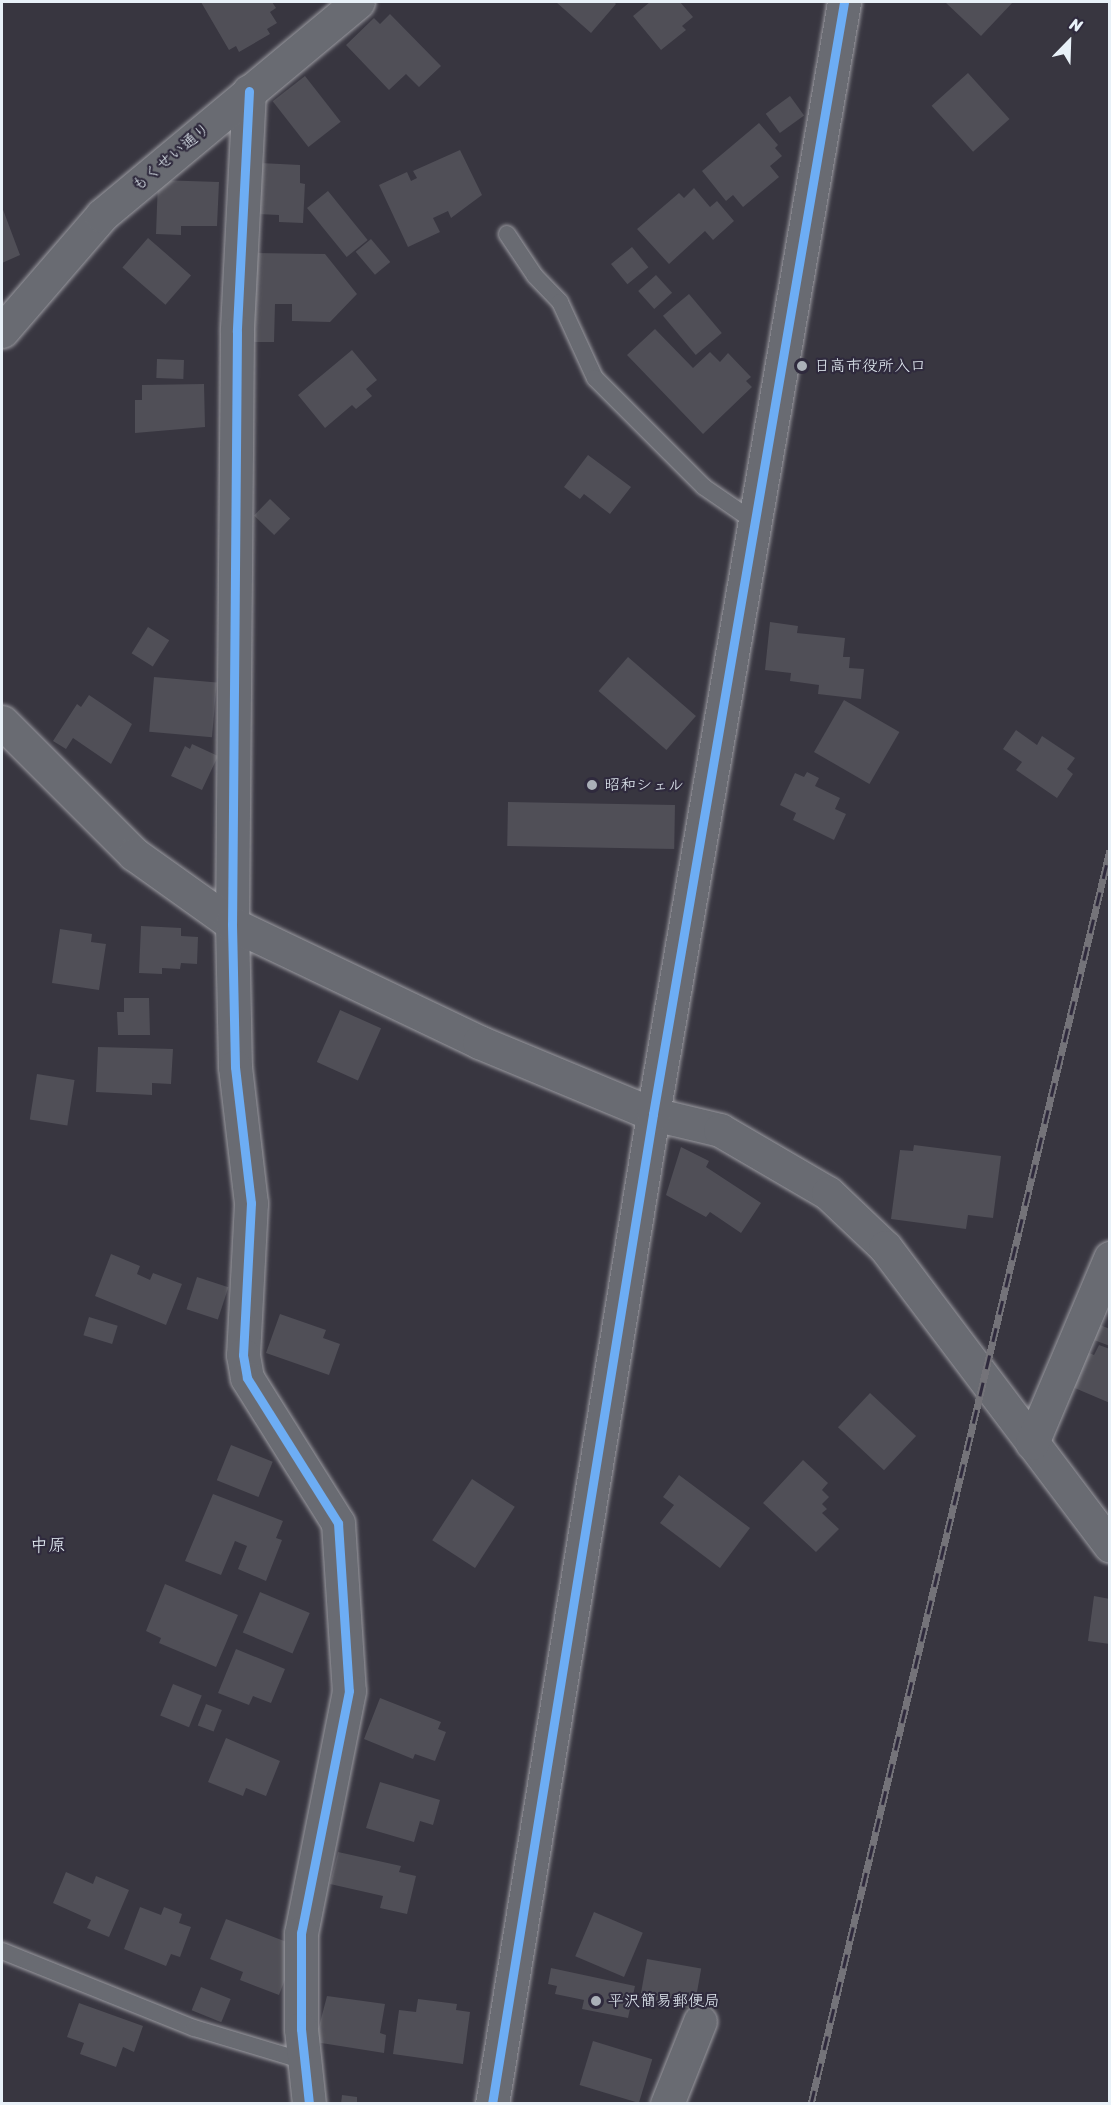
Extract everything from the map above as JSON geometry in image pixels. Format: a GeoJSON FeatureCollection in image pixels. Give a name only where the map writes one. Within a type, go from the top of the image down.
{"type":"FeatureCollection","features":[{"type":"Feature","properties":{"kind":"street","name":"もくせい通り"},"geometry":{"type":"LineString","coordinates":[[2,331],[102,214],[358,2]]}},
{"type":"Feature","properties":{"kind":"street"},"geometry":{"type":"LineString","coordinates":[[492,2103],[653,1114],[844,2]]}},
{"type":"Feature","properties":{"kind":"street"},"geometry":{"type":"LineString","coordinates":[[249,91],[237,332],[232,924],[235,1067],[251,1203],[243,1355],[247,1378],[338,1523],[349,1691],[301,1933],[304,2061],[309,2103]]}},
{"type":"Feature","properties":{"kind":"street"},"geometry":{"type":"LineString","coordinates":[[2,722],[134,854],[232,924],[479,1042],[653,1114],[720,1130],[828,1193],[885,1247],[1110,1546]]}},
{"type":"Feature","properties":{"kind":"street"},"geometry":{"type":"LineString","coordinates":[[1032,1443],[1110,1258]]}},
{"type":"Feature","properties":{"kind":"street"},"geometry":{"type":"LineString","coordinates":[[667,2103],[700,2021]]}},
{"type":"Feature","properties":{"kind":"lane"},"geometry":{"type":"LineString","coordinates":[[507,234],[535,276],[560,302],[595,378],[704,487],[754,522]]}},
{"type":"Feature","properties":{"kind":"lane"},"geometry":{"type":"LineString","coordinates":[[2,1951],[194,2028],[304,2061]]}},
{"type":"Feature","properties":{"kind":"building"},"geometry":{"type":"Polygon","coordinates":[[[201,2],[272,2],[276,8],[270,12],[277,23],[267,29],[270,34],[239,52],[236,46],[229,50],[201,2]]]}},
{"type":"Feature","properties":{"kind":"building"},"geometry":{"type":"Polygon","coordinates":[[[556,2],[614,2],[616,4],[591,33],[556,2]]]}},
{"type":"Feature","properties":{"kind":"building"},"geometry":{"type":"Polygon","coordinates":[[[650,2],[680,2],[693,17],[682,26],[686,30],[661,50],[633,16],[650,2]]]}},
{"type":"Feature","properties":{"kind":"building"},"geometry":{"type":"Polygon","coordinates":[[[945,2],[1013,2],[981,36],[945,2]]]}},
{"type":"Feature","properties":{"kind":"building"},"geometry":{"type":"Polygon","coordinates":[[[390,14],[441,66],[419,87],[406,74],[389,90],[346,45],[374,18],[380,24],[390,14]]]}},
{"type":"Feature","properties":{"kind":"building"},"geometry":{"type":"Polygon","coordinates":[[[968,73],[1009,119],[973,152],[932,106],[968,73]]]}},
{"type":"Feature","properties":{"kind":"building"},"geometry":{"type":"Polygon","coordinates":[[[305,76],[341,122],[308,147],[273,101],[305,76]]]}},
{"type":"Feature","properties":{"kind":"building"},"geometry":{"type":"Polygon","coordinates":[[[790,96],[804,115],[780,133],[766,114],[790,96]]]}},
{"type":"Feature","properties":{"kind":"building"},"geometry":{"type":"Polygon","coordinates":[[[759,123],[778,145],[775,148],[782,156],[770,166],[779,177],[743,207],[733,195],[726,201],[702,171],[759,123]]]}},
{"type":"Feature","properties":{"kind":"building"},"geometry":{"type":"Polygon","coordinates":[[[460,150],[482,195],[451,218],[448,211],[433,218],[440,232],[408,247],[379,185],[407,172],[411,181],[417,178],[413,171],[460,150]]]}},
{"type":"Feature","properties":{"kind":"building"},"geometry":{"type":"Polygon","coordinates":[[[260,163],[300,165],[300,183],[305,184],[303,223],[279,222],[279,215],[257,214],[260,163]]]}},
{"type":"Feature","properties":{"kind":"building"},"geometry":{"type":"Polygon","coordinates":[[[158,180],[219,182],[217,226],[181,226],[181,235],[156,234],[158,180]]]}},
{"type":"Feature","properties":{"kind":"building"},"geometry":{"type":"Polygon","coordinates":[[[694,188],[710,207],[717,201],[734,221],[713,240],[705,231],[669,264],[637,229],[679,193],[684,198],[694,188]]]}},
{"type":"Feature","properties":{"kind":"building"},"geometry":{"type":"Polygon","coordinates":[[[328,191],[368,240],[347,257],[307,208],[328,191]]]}},
{"type":"Feature","properties":{"kind":"building"},"geometry":{"type":"Polygon","coordinates":[[[2,207],[20,255],[2,263],[2,207]]]}},
{"type":"Feature","properties":{"kind":"building"},"geometry":{"type":"Polygon","coordinates":[[[148,238],[191,275],[165,305],[122,267],[148,238]]]}},
{"type":"Feature","properties":{"kind":"building"},"geometry":{"type":"Polygon","coordinates":[[[371,239],[390,262],[375,275],[356,252],[371,239]]]}},
{"type":"Feature","properties":{"kind":"building"},"geometry":{"type":"Polygon","coordinates":[[[632,247],[648,267],[627,284],[611,264],[632,247]]]}},
{"type":"Feature","properties":{"kind":"building"},"geometry":{"type":"Polygon","coordinates":[[[253,253],[325,254],[357,294],[330,322],[292,321],[292,304],[275,304],[274,342],[251,342],[253,253]]]}},
{"type":"Feature","properties":{"kind":"building"},"geometry":{"type":"Polygon","coordinates":[[[656,275],[672,293],[654,309],[638,291],[656,275]]]}},
{"type":"Feature","properties":{"kind":"building"},"geometry":{"type":"Polygon","coordinates":[[[689,294],[722,333],[696,355],[663,316],[689,294]]]}},
{"type":"Feature","properties":{"kind":"building"},"geometry":{"type":"Polygon","coordinates":[[[655,329],[693,368],[710,352],[720,362],[728,353],[751,377],[746,381],[752,387],[703,434],[627,355],[655,329]]]}},
{"type":"Feature","properties":{"kind":"building"},"geometry":{"type":"Polygon","coordinates":[[[352,350],[377,380],[366,389],[372,396],[356,409],[352,405],[325,428],[298,395],[352,350]]]}},
{"type":"Feature","properties":{"kind":"building"},"geometry":{"type":"Polygon","coordinates":[[[157,359],[184,360],[183,379],[156,378],[157,359]]]}},
{"type":"Feature","properties":{"kind":"building"},"geometry":{"type":"Polygon","coordinates":[[[204,384],[205,427],[135,433],[135,400],[142,400],[142,385],[204,384]]]}},
{"type":"Feature","properties":{"kind":"building"},"geometry":{"type":"Polygon","coordinates":[[[588,455],[631,487],[610,514],[584,494],[580,499],[564,487],[588,455]]]}},
{"type":"Feature","properties":{"kind":"building"},"geometry":{"type":"Polygon","coordinates":[[[270,499],[290,518],[274,535],[254,516],[270,499]]]}},
{"type":"Feature","properties":{"kind":"building"},"geometry":{"type":"Polygon","coordinates":[[[770,622],[798,626],[797,633],[845,638],[843,657],[850,657],[849,668],[864,669],[861,699],[818,694],[819,685],[790,681],[791,673],[765,670],[770,622]]]}},
{"type":"Feature","properties":{"kind":"building"},"geometry":{"type":"Polygon","coordinates":[[[148,627],[169,640],[153,667],[132,653],[148,627]]]}},
{"type":"Feature","properties":{"kind":"building"},"geometry":{"type":"Polygon","coordinates":[[[628,657],[696,716],[666,750],[598,691],[628,657]]]}},
{"type":"Feature","properties":{"kind":"building"},"geometry":{"type":"Polygon","coordinates":[[[154,677],[217,682],[212,737],[149,732],[154,677]]]}},
{"type":"Feature","properties":{"kind":"building"},"geometry":{"type":"Polygon","coordinates":[[[89,695],[132,724],[111,764],[73,738],[66,749],[53,741],[77,704],[81,707],[89,695]]]}},
{"type":"Feature","properties":{"kind":"building"},"geometry":{"type":"Polygon","coordinates":[[[844,700],[899,732],[869,784],[814,752],[844,700]]]}},
{"type":"Feature","properties":{"kind":"building"},"geometry":{"type":"Polygon","coordinates":[[[1016,730],[1037,745],[1042,736],[1075,758],[1067,769],[1073,774],[1057,798],[1016,770],[1022,762],[1003,749],[1016,730]]]}},
{"type":"Feature","properties":{"kind":"building"},"geometry":{"type":"Polygon","coordinates":[[[192,744],[218,756],[202,790],[171,776],[185,746],[190,749],[192,744]]]}},
{"type":"Feature","properties":{"kind":"building"},"geometry":{"type":"Polygon","coordinates":[[[807,772],[819,778],[815,786],[840,798],[835,809],[846,814],[834,840],[793,820],[796,813],[780,805],[795,773],[804,777],[807,772]]]}},
{"type":"Feature","properties":{"kind":"building"},"geometry":{"type":"Polygon","coordinates":[[[508,802],[675,805],[674,849],[507,846],[508,802]]]}},
{"type":"Feature","properties":{"kind":"building"},"geometry":{"type":"Polygon","coordinates":[[[141,926],[181,928],[181,936],[198,937],[197,964],[181,963],[180,969],[162,968],[162,974],[139,973],[141,926]]]}},
{"type":"Feature","properties":{"kind":"building"},"geometry":{"type":"Polygon","coordinates":[[[60,929],[92,934],[91,942],[106,944],[99,990],[52,983],[60,929]]]}},
{"type":"Feature","properties":{"kind":"building"},"geometry":{"type":"Polygon","coordinates":[[[124,998],[149,998],[150,1035],[118,1035],[117,1012],[124,1012],[124,998]]]}},
{"type":"Feature","properties":{"kind":"building"},"geometry":{"type":"Polygon","coordinates":[[[340,1010],[381,1028],[358,1080],[317,1062],[340,1010]]]}},
{"type":"Feature","properties":{"kind":"building"},"geometry":{"type":"Polygon","coordinates":[[[98,1047],[173,1049],[171,1084],[152,1083],[152,1095],[96,1092],[98,1047]]]}},
{"type":"Feature","properties":{"kind":"building"},"geometry":{"type":"Polygon","coordinates":[[[37,1074],[75,1080],[67,1125],[30,1119],[37,1074]]]}},
{"type":"Feature","properties":{"kind":"building"},"geometry":{"type":"Polygon","coordinates":[[[914,1145],[1001,1156],[993,1218],[968,1215],[966,1229],[891,1219],[900,1150],[913,1151],[914,1145]]]}},
{"type":"Feature","properties":{"kind":"building"},"geometry":{"type":"Polygon","coordinates":[[[681,1147],[709,1161],[706,1167],[761,1203],[741,1233],[710,1212],[706,1217],[666,1195],[681,1147]]]}},
{"type":"Feature","properties":{"kind":"building"},"geometry":{"type":"Polygon","coordinates":[[[111,1254],[140,1266],[137,1274],[150,1280],[153,1273],[182,1284],[166,1325],[95,1296],[111,1254]]]}},
{"type":"Feature","properties":{"kind":"building"},"geometry":{"type":"Polygon","coordinates":[[[197,1277],[228,1287],[218,1320],[186,1309],[197,1277]]]}},
{"type":"Feature","properties":{"kind":"building"},"geometry":{"type":"Polygon","coordinates":[[[280,1314],[326,1330],[323,1338],[340,1344],[329,1375],[266,1353],[280,1314]]]}},
{"type":"Feature","properties":{"kind":"building"},"geometry":{"type":"Polygon","coordinates":[[[89,1317],[118,1326],[112,1344],[83,1335],[89,1317]]]}},
{"type":"Feature","properties":{"kind":"building"},"geometry":{"type":"Polygon","coordinates":[[[1100,1325],[1110,1329],[1110,1346],[1094,1340],[1100,1325]]]}},
{"type":"Feature","properties":{"kind":"building"},"geometry":{"type":"Polygon","coordinates":[[[1099,1345],[1110,1349],[1110,1403],[1070,1386],[1084,1351],[1094,1355],[1099,1345]]]}},
{"type":"Feature","properties":{"kind":"building"},"geometry":{"type":"Polygon","coordinates":[[[870,1393],[916,1436],[884,1470],[838,1427],[870,1393]]]}},
{"type":"Feature","properties":{"kind":"building"},"geometry":{"type":"Polygon","coordinates":[[[231,1445],[273,1462],[258,1497],[217,1480],[231,1445]]]}},
{"type":"Feature","properties":{"kind":"building"},"geometry":{"type":"Polygon","coordinates":[[[803,1460],[828,1483],[822,1490],[829,1497],[822,1504],[827,1509],[822,1513],[839,1529],[816,1552],[763,1503],[803,1460]]]}},
{"type":"Feature","properties":{"kind":"building"},"geometry":{"type":"Polygon","coordinates":[[[679,1475],[750,1528],[720,1568],[660,1523],[674,1505],[663,1497],[679,1475]]]}},
{"type":"Feature","properties":{"kind":"building"},"geometry":{"type":"Polygon","coordinates":[[[472,1479],[515,1507],[475,1568],[432,1540],[472,1479]]]}},
{"type":"Feature","properties":{"kind":"building"},"geometry":{"type":"Polygon","coordinates":[[[213,1494],[283,1521],[276,1538],[282,1540],[266,1581],[238,1569],[247,1546],[235,1541],[221,1575],[185,1561],[213,1494]]]}},
{"type":"Feature","properties":{"kind":"building"},"geometry":{"type":"Polygon","coordinates":[[[165,1584],[238,1615],[216,1667],[159,1643],[161,1638],[146,1631],[165,1584]]]}},
{"type":"Feature","properties":{"kind":"building"},"geometry":{"type":"Polygon","coordinates":[[[260,1592],[310,1613],[293,1654],[243,1633],[260,1592]]]}},
{"type":"Feature","properties":{"kind":"building"},"geometry":{"type":"Polygon","coordinates":[[[1094,1596],[1110,1599],[1110,1644],[1088,1641],[1094,1596]]]}},
{"type":"Feature","properties":{"kind":"building"},"geometry":{"type":"Polygon","coordinates":[[[236,1649],[285,1669],[271,1703],[253,1696],[249,1705],[218,1693],[236,1649]]]}},
{"type":"Feature","properties":{"kind":"building"},"geometry":{"type":"Polygon","coordinates":[[[173,1684],[202,1696],[189,1727],[160,1716],[173,1684]]]}},
{"type":"Feature","properties":{"kind":"building"},"geometry":{"type":"Polygon","coordinates":[[[380,1698],[441,1722],[438,1729],[446,1732],[435,1761],[415,1754],[413,1759],[364,1739],[380,1698]]]}},
{"type":"Feature","properties":{"kind":"building"},"geometry":{"type":"Polygon","coordinates":[[[206,1704],[222,1710],[214,1732],[198,1725],[206,1704]]]}},
{"type":"Feature","properties":{"kind":"building"},"geometry":{"type":"Polygon","coordinates":[[[226,1738],[280,1761],[266,1796],[246,1788],[243,1796],[208,1782],[226,1738]]]}},
{"type":"Feature","properties":{"kind":"building"},"geometry":{"type":"Polygon","coordinates":[[[380,1782],[440,1800],[433,1825],[420,1821],[414,1842],[366,1828],[380,1782]]]}},
{"type":"Feature","properties":{"kind":"building"},"geometry":{"type":"Polygon","coordinates":[[[338,1852],[401,1866],[399,1872],[416,1876],[407,1914],[380,1908],[383,1896],[330,1884],[338,1852]]]}},
{"type":"Feature","properties":{"kind":"building"},"geometry":{"type":"Polygon","coordinates":[[[66,1872],[93,1884],[96,1876],[129,1890],[109,1937],[87,1928],[91,1920],[53,1903],[66,1872]]]}},
{"type":"Feature","properties":{"kind":"building"},"geometry":{"type":"Polygon","coordinates":[[[140,1907],[161,1915],[164,1907],[182,1914],[179,1923],[191,1927],[180,1957],[171,1954],[166,1966],[124,1949],[140,1907]]]}},
{"type":"Feature","properties":{"kind":"building"},"geometry":{"type":"Polygon","coordinates":[[[594,1912],[643,1933],[624,1977],[575,1956],[594,1912]]]}},
{"type":"Feature","properties":{"kind":"building"},"geometry":{"type":"Polygon","coordinates":[[[226,1919],[292,1944],[291,1964],[279,1995],[240,1980],[243,1972],[210,1959],[226,1919]]]}},
{"type":"Feature","properties":{"kind":"building"},"geometry":{"type":"Polygon","coordinates":[[[647,1959],[701,1969],[694,2009],[640,1999],[647,1959]]]}},
{"type":"Feature","properties":{"kind":"building"},"geometry":{"type":"Polygon","coordinates":[[[551,1968],[635,1986],[628,2018],[582,2009],[584,2000],[555,1994],[557,1986],[548,1984],[551,1968]]]}},
{"type":"Feature","properties":{"kind":"building"},"geometry":{"type":"Polygon","coordinates":[[[201,1987],[231,1999],[221,2022],[192,2010],[201,1987]]]}},
{"type":"Feature","properties":{"kind":"building"},"geometry":{"type":"Polygon","coordinates":[[[327,1996],[385,2004],[380,2033],[386,2035],[384,2053],[315,2042],[327,1996]]]}},
{"type":"Feature","properties":{"kind":"building"},"geometry":{"type":"Polygon","coordinates":[[[418,1999],[457,2004],[456,2010],[470,2012],[463,2064],[393,2054],[399,2010],[416,2012],[418,1999]]]}},
{"type":"Feature","properties":{"kind":"building"},"geometry":{"type":"Polygon","coordinates":[[[79,2003],[143,2026],[134,2052],[123,2047],[116,2067],[80,2054],[84,2043],[67,2037],[79,2003]]]}},
{"type":"Feature","properties":{"kind":"building"},"geometry":{"type":"Polygon","coordinates":[[[593,2041],[652,2059],[639,2103],[580,2085],[593,2041]]]}},
{"type":"Feature","properties":{"kind":"building"},"geometry":{"type":"Polygon","coordinates":[[[342,2095],[357,2097],[357,2104],[341,2104],[342,2095]]]}},
{"type":"Feature","properties":{"kind":"railway"},"geometry":{"type":"LineString","coordinates":[[811,2104],[1110,850]]}},
{"type":"Feature","properties":{"kind":"cycle path"},"geometry":{"type":"LineString","coordinates":[[492,2104],[653,1114],[844,2]]}},
{"type":"Feature","properties":{"kind":"cycle path"},"geometry":{"type":"LineString","coordinates":[[249,91],[237,332],[232,924],[235,1067],[251,1203],[243,1355],[247,1378],[338,1523],[349,1691],[301,1933],[301,2029],[309,2104]]}},
{"type":"Feature","properties":{"kind":"place","name":"日高市役所入口"},"geometry":{"type":"Point","coordinates":[802,366]}},
{"type":"Feature","properties":{"kind":"place","name":"昭和シェル"},"geometry":{"type":"Point","coordinates":[592,785]}},
{"type":"Feature","properties":{"kind":"place","name":"平沢簡易郵便局"},"geometry":{"type":"Point","coordinates":[596,2001]}},
{"type":"Feature","properties":{"kind":"district","name":"中原"},"geometry":{"type":"Point","coordinates":[48,1545]}}]}
